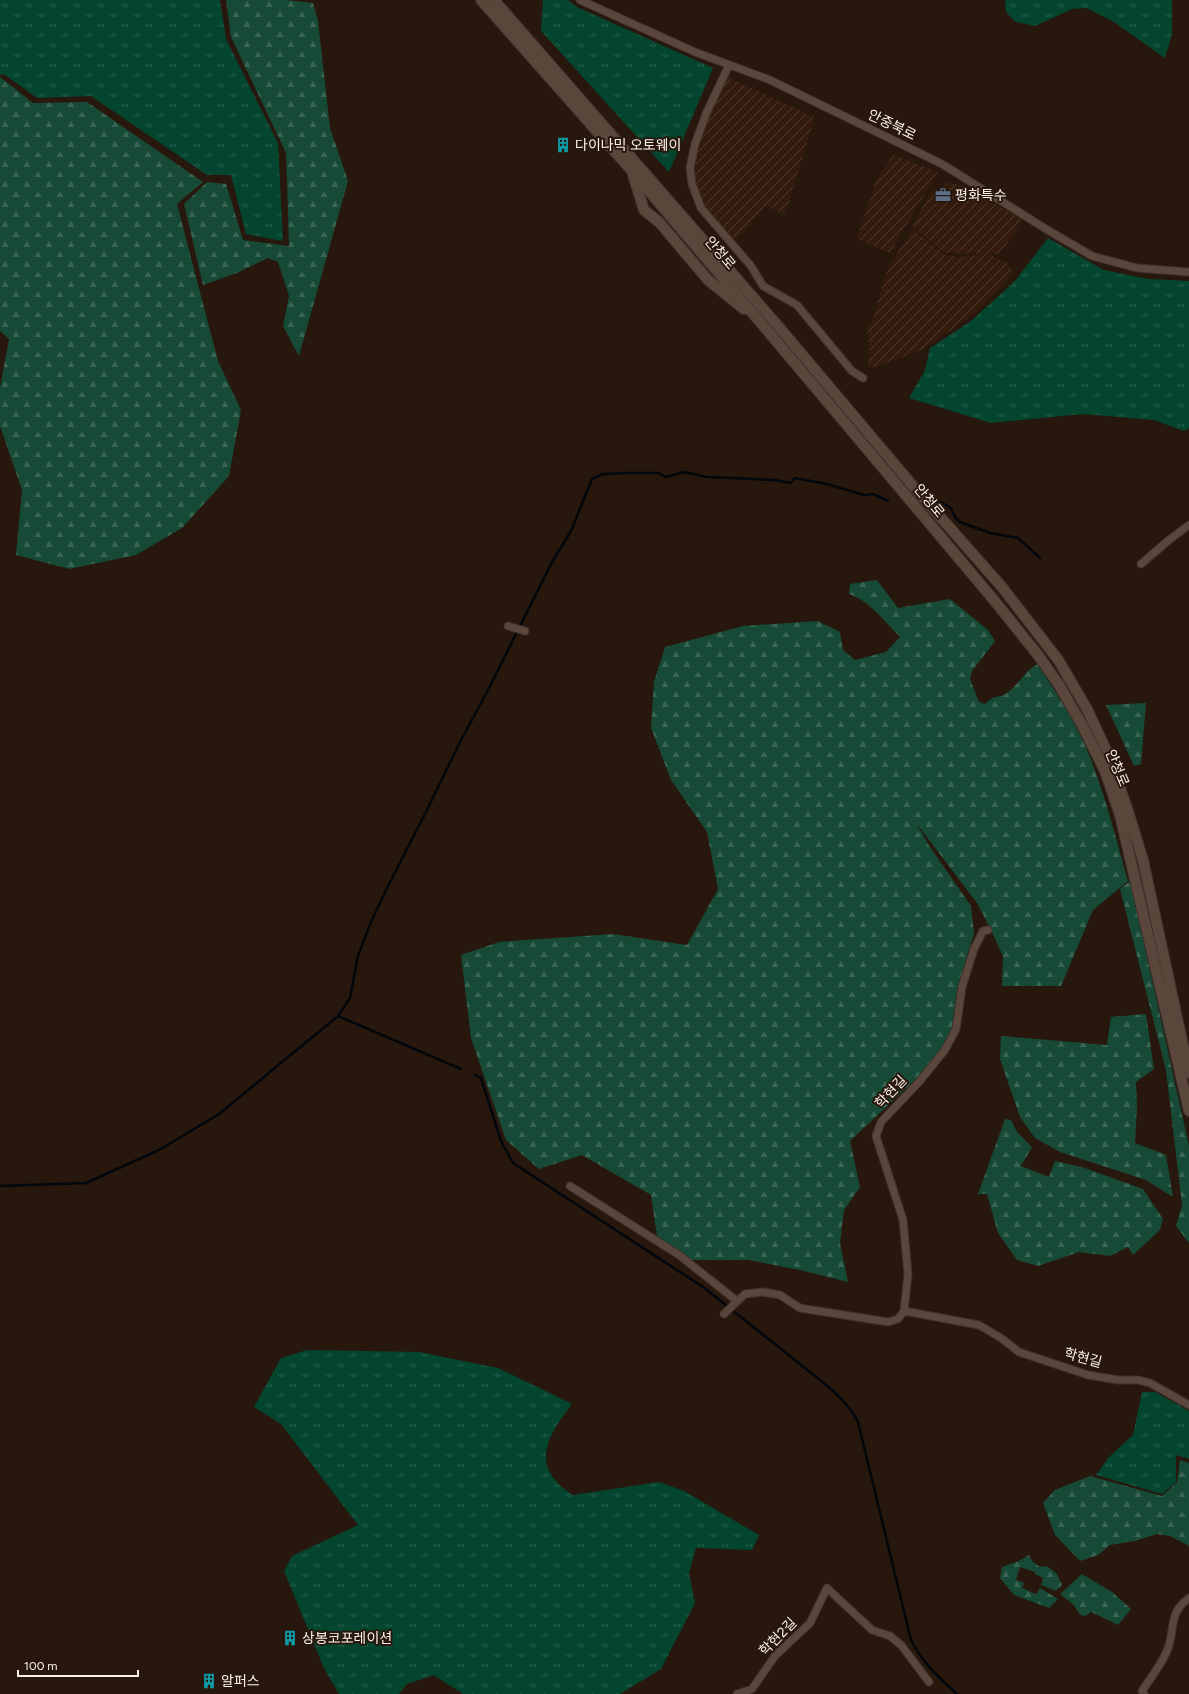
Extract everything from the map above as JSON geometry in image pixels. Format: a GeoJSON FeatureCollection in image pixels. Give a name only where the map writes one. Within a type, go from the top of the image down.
{"type":"FeatureCollection","features":[{"type":"Feature","properties":{"kind":"street","name":"안청로"},"geometry":{"type":"LineString","coordinates":[[481,0],[632,171],[761,323],[1028,642],[1059,685],[1105,770],[1120,815],[1189,1111]]}},
{"type":"Feature","properties":{"kind":"street","name":"안청로"},"geometry":{"type":"LineString","coordinates":[[494,0],[778,326],[913,486],[1002,587],[1059,661],[1087,709],[1108,754],[1128,812],[1143,860],[1189,1073]]}},
{"type":"Feature","properties":{"kind":"street","name":"안중북로"},"geometry":{"type":"LineString","coordinates":[[580,0],[688,49],[770,80],[942,164],[1092,256],[1137,268],[1189,272]]}},
{"type":"Feature","properties":{"kind":"street"},"geometry":{"type":"LineString","coordinates":[[729,65],[706,114],[695,144],[690,168],[692,184],[701,208],[751,266],[763,286],[797,305],[852,371],[863,378]]}},
{"type":"Feature","properties":{"kind":"street"},"geometry":{"type":"LineString","coordinates":[[632,171],[644,210],[659,222],[708,280],[761,323]]}},
{"type":"Feature","properties":{"kind":"street"},"geometry":{"type":"LineString","coordinates":[[1141,564],[1189,525]]}},
{"type":"Feature","properties":{"kind":"street"},"geometry":{"type":"LineString","coordinates":[[508,626],[525,631]]}},
{"type":"Feature","properties":{"kind":"street","name":"학현길"},"geometry":{"type":"LineString","coordinates":[[988,930],[983,931],[974,950],[962,987],[956,1029],[945,1050],[919,1082],[881,1122],[876,1136],[903,1220],[908,1274],[904,1311],[979,1325],[1001,1338],[1019,1352],[1088,1375],[1118,1380],[1138,1380],[1150,1383],[1189,1405]]}},
{"type":"Feature","properties":{"kind":"street"},"geometry":{"type":"LineString","coordinates":[[570,1186],[679,1255],[737,1301]]}},
{"type":"Feature","properties":{"kind":"street"},"geometry":{"type":"LineString","coordinates":[[724,1314],[745,1294],[763,1292],[780,1295],[800,1308],[888,1322],[898,1319],[904,1311]]}},
{"type":"Feature","properties":{"kind":"street","name":"학현2길"},"geometry":{"type":"LineString","coordinates":[[737,1694],[752,1689],[775,1656],[810,1623],[826,1588],[872,1630],[890,1636],[901,1645],[929,1682]]}},
{"type":"Feature","properties":{"kind":"street"},"geometry":{"type":"LineString","coordinates":[[1144,1694],[1142,1692],[1167,1651],[1175,1614],[1180,1605],[1189,1598]]}},
{"type":"Feature","properties":{"kind":"shaded area"},"geometry":{"type":"Polygon","coordinates":[[[727,77],[815,117],[785,215],[767,206],[735,240],[702,207],[692,168],[698,141],[707,118],[727,77]]]}},
{"type":"Feature","properties":{"kind":"shaded area"},"geometry":{"type":"Polygon","coordinates":[[[893,155],[938,172],[890,253],[857,239],[876,180],[893,155]]]}},
{"type":"Feature","properties":{"kind":"shaded area"},"geometry":{"type":"Polygon","coordinates":[[[948,182],[969,188],[1021,219],[1014,234],[999,254],[944,253],[912,226],[933,188],[940,191],[948,182]]]}},
{"type":"Feature","properties":{"kind":"shaded area"},"geometry":{"type":"Polygon","coordinates":[[[912,229],[945,255],[961,257],[988,254],[1007,263],[1014,273],[976,313],[920,351],[875,367],[868,367],[870,355],[867,327],[872,321],[888,268],[912,229]]]}},
{"type":"Feature","properties":{"kind":"green space"},"geometry":{"type":"Polygon","coordinates":[[[0,0],[220,0],[226,39],[278,143],[283,241],[246,234],[231,175],[207,175],[91,96],[37,98],[4,74],[0,75],[0,0]]]}},
{"type":"Feature","properties":{"kind":"green space"},"geometry":{"type":"Polygon","coordinates":[[[226,0],[286,0],[313,3],[318,21],[330,128],[348,181],[299,356],[283,326],[289,296],[278,262],[268,258],[237,273],[203,285],[184,204],[207,182],[226,184],[243,240],[289,246],[286,153],[231,37],[226,0]]]}},
{"type":"Feature","properties":{"kind":"green space"},"geometry":{"type":"Polygon","coordinates":[[[543,0],[568,0],[577,7],[713,68],[669,172],[541,31],[543,0]]]}},
{"type":"Feature","properties":{"kind":"green space"},"geometry":{"type":"Polygon","coordinates":[[[1005,0],[1172,0],[1172,34],[1165,58],[1114,22],[1087,8],[1072,9],[1035,26],[1016,22],[1006,12],[1005,0]]]}},
{"type":"Feature","properties":{"kind":"green space"},"geometry":{"type":"Polygon","coordinates":[[[0,77],[33,103],[87,102],[203,182],[177,204],[218,361],[241,410],[229,476],[182,528],[136,555],[69,569],[16,555],[22,490],[0,426],[0,388],[9,339],[0,331],[0,77]]]}},
{"type":"Feature","properties":{"kind":"green space"},"geometry":{"type":"Polygon","coordinates":[[[1048,238],[1104,270],[1148,279],[1189,281],[1189,428],[1184,431],[1154,420],[1083,414],[991,423],[909,398],[925,370],[930,348],[971,321],[1015,281],[1048,238]]]}},
{"type":"Feature","properties":{"kind":"green space"},"geometry":{"type":"Polygon","coordinates":[[[877,580],[898,608],[950,599],[988,630],[995,641],[972,671],[970,679],[979,702],[985,704],[992,698],[1004,695],[1037,664],[1066,709],[1090,757],[1106,803],[1128,881],[1093,910],[1061,986],[1002,986],[1003,956],[977,903],[917,824],[928,844],[971,906],[974,933],[958,986],[953,1029],[943,1047],[916,1079],[850,1141],[860,1187],[844,1210],[840,1243],[848,1282],[800,1270],[748,1260],[688,1260],[657,1236],[651,1195],[582,1155],[539,1169],[506,1140],[471,1038],[461,955],[499,942],[613,934],[687,945],[718,889],[707,832],[671,780],[651,728],[654,682],[665,647],[743,626],[818,621],[840,632],[843,650],[855,660],[886,652],[900,637],[870,607],[857,597],[849,594],[850,584],[877,580]]]}},
{"type":"Feature","properties":{"kind":"green space"},"geometry":{"type":"Polygon","coordinates":[[[1146,703],[1141,764],[1134,766],[1106,705],[1146,703]]]}},
{"type":"Feature","properties":{"kind":"green space"},"geometry":{"type":"Polygon","coordinates":[[[1130,881],[1189,1146],[1189,1243],[1176,1226],[1182,1205],[1166,1070],[1120,889],[1130,881]]]}},
{"type":"Feature","properties":{"kind":"green space"},"geometry":{"type":"Polygon","coordinates":[[[1146,1014],[1154,1069],[1136,1082],[1137,1107],[1135,1143],[1166,1155],[1173,1197],[1146,1180],[1060,1152],[1035,1138],[1020,1117],[1000,1059],[1001,1036],[1107,1045],[1111,1017],[1146,1014]]]}},
{"type":"Feature","properties":{"kind":"green space"},"geometry":{"type":"Polygon","coordinates":[[[1005,1119],[1011,1120],[1017,1132],[1032,1147],[1021,1166],[1049,1177],[1055,1161],[1082,1167],[1143,1189],[1163,1219],[1160,1230],[1133,1255],[1128,1247],[1110,1256],[1079,1252],[1038,1266],[1017,1260],[998,1233],[987,1194],[978,1194],[1005,1119]]]}},
{"type":"Feature","properties":{"kind":"green space"},"geometry":{"type":"Polygon","coordinates":[[[307,1350],[419,1352],[498,1368],[572,1404],[549,1440],[546,1452],[546,1463],[551,1474],[559,1484],[573,1495],[659,1482],[684,1491],[759,1535],[752,1550],[696,1548],[689,1573],[695,1603],[661,1669],[620,1694],[463,1694],[434,1675],[407,1684],[399,1694],[339,1694],[324,1668],[284,1571],[292,1556],[358,1525],[281,1424],[254,1407],[281,1358],[307,1350]]]}},
{"type":"Feature","properties":{"kind":"green space"},"geometry":{"type":"Polygon","coordinates":[[[1142,1392],[1155,1392],[1189,1411],[1189,1459],[1176,1455],[1176,1482],[1162,1494],[1096,1475],[1109,1457],[1133,1435],[1142,1392]]]}},
{"type":"Feature","properties":{"kind":"green space"},"geometry":{"type":"Polygon","coordinates":[[[1180,1460],[1189,1463],[1189,1546],[1170,1536],[1157,1534],[1135,1541],[1110,1545],[1098,1555],[1080,1561],[1055,1535],[1043,1503],[1055,1490],[1090,1476],[1162,1496],[1177,1482],[1180,1460]]]}},
{"type":"Feature","properties":{"kind":"green space"},"geometry":{"type":"Polygon","coordinates":[[[1029,1555],[1032,1561],[1040,1567],[1047,1566],[1057,1574],[1062,1585],[1056,1591],[1041,1585],[1043,1578],[1035,1574],[1035,1572],[1020,1567],[1016,1580],[1024,1583],[1022,1588],[1036,1594],[1040,1588],[1058,1599],[1049,1608],[1014,1595],[1000,1578],[1002,1567],[1019,1561],[1029,1555]]]}},
{"type":"Feature","properties":{"kind":"green space"},"geometry":{"type":"Polygon","coordinates":[[[1082,1574],[1112,1592],[1131,1609],[1118,1625],[1091,1612],[1085,1616],[1080,1615],[1074,1605],[1060,1594],[1082,1574]]]}},
{"type":"Feature","properties":{"kind":"waterway"},"geometry":{"type":"LineString","coordinates":[[338,1016],[350,998],[358,956],[371,922],[386,890],[552,562],[571,531],[592,479],[603,474],[658,473],[666,477],[684,472],[707,477],[774,480],[791,483],[795,478],[827,484],[864,495],[873,494],[888,501]]}},
{"type":"Feature","properties":{"kind":"waterway"},"geometry":{"type":"LineString","coordinates":[[937,500],[951,508],[955,517],[960,522],[990,533],[1018,538],[1040,558]]}},
{"type":"Feature","properties":{"kind":"waterway"},"geometry":{"type":"LineString","coordinates":[[0,1186],[86,1183],[159,1150],[219,1114],[338,1016],[461,1069]]}},
{"type":"Feature","properties":{"kind":"waterway"},"geometry":{"type":"LineString","coordinates":[[475,1075],[481,1078],[501,1141],[513,1163],[703,1287],[825,1384],[839,1397],[855,1416],[858,1422],[911,1640],[920,1656],[931,1669],[957,1694]]}},
{"type":"Feature","properties":{"kind":"place","name":"다이나믹 오토웨이"},"geometry":{"type":"Point","coordinates":[563,145]}},
{"type":"Feature","properties":{"kind":"place","name":"평화특수"},"geometry":{"type":"Point","coordinates":[943,195]}},
{"type":"Feature","properties":{"kind":"place","name":"상봉코포레이션"},"geometry":{"type":"Point","coordinates":[290,1638]}},
{"type":"Feature","properties":{"kind":"place","name":"알퍼스"},"geometry":{"type":"Point","coordinates":[209,1681]}}]}
